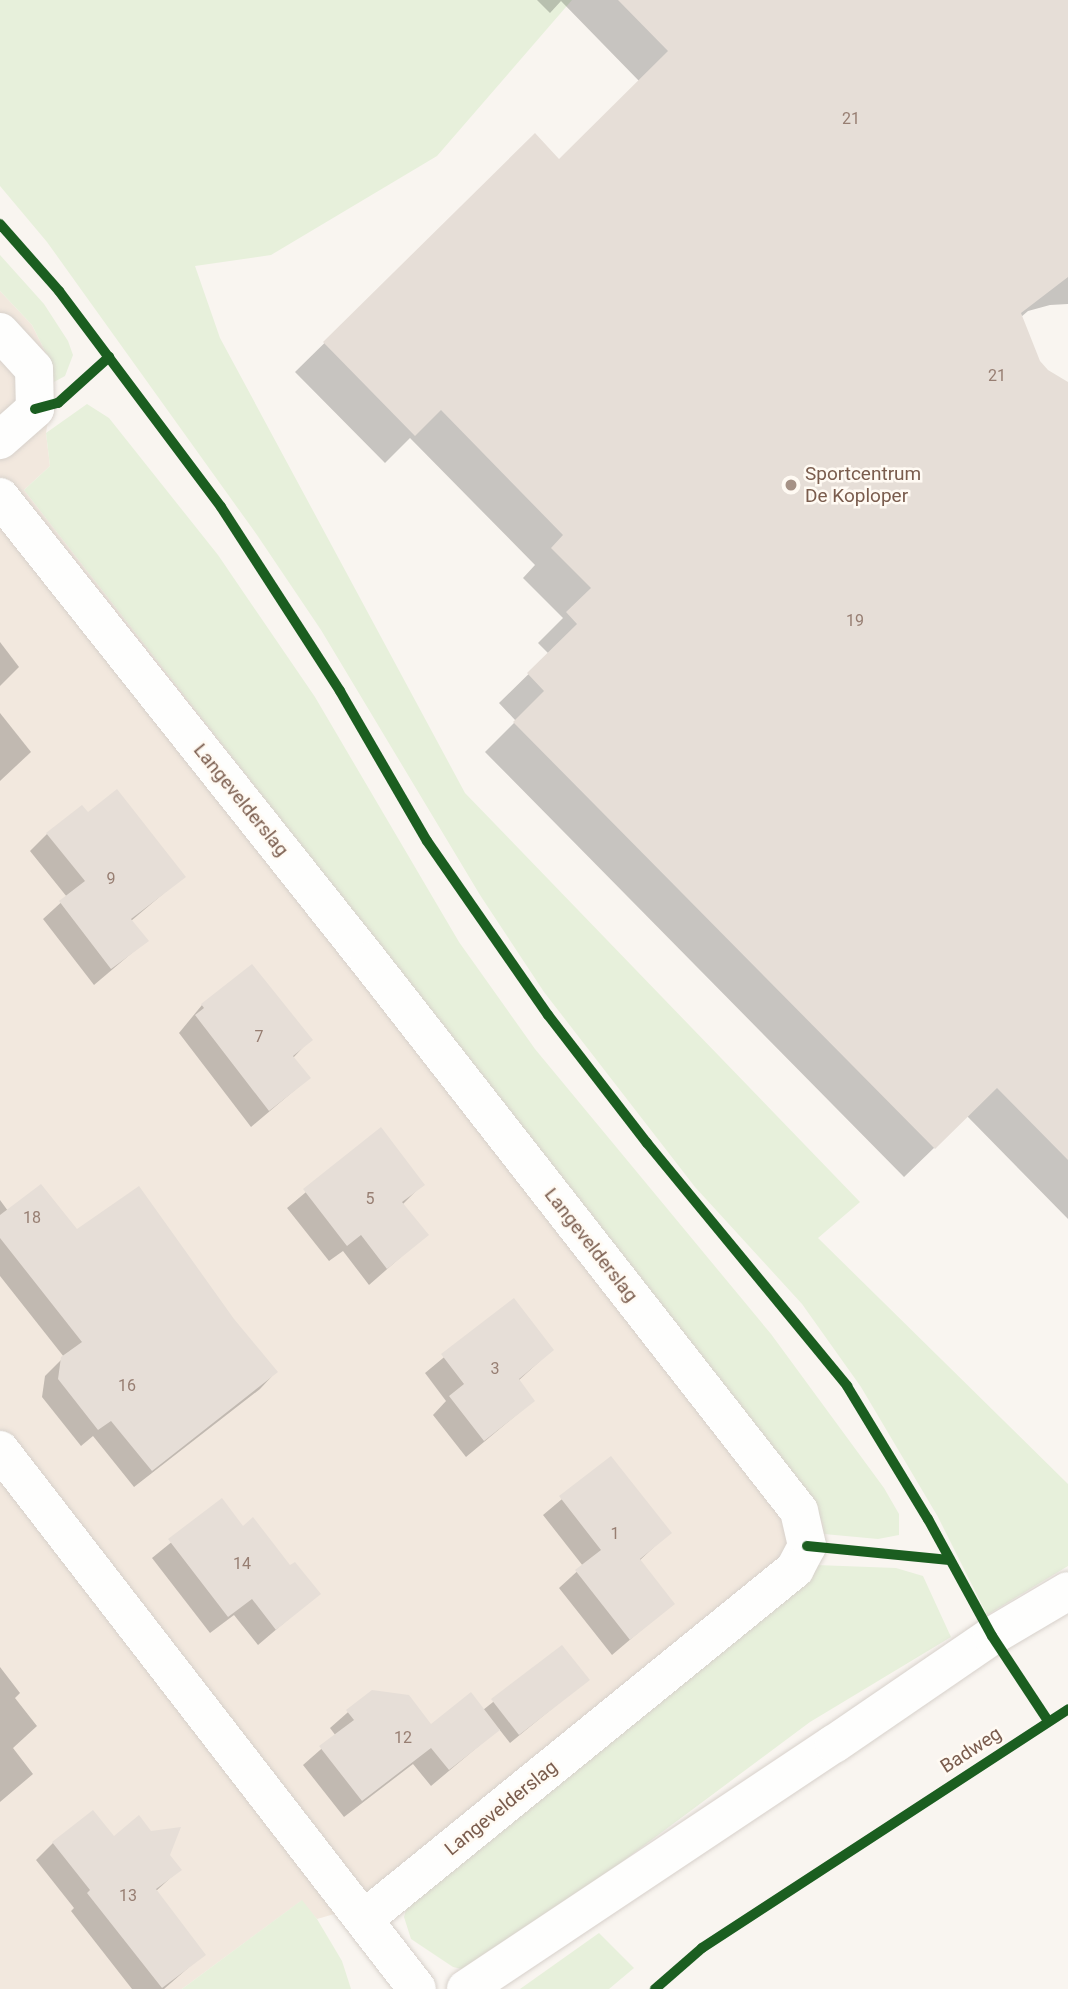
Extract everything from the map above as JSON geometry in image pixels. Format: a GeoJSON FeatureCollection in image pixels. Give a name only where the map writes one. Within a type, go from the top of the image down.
{"type":"FeatureCollection","features":[{"type":"Feature","properties":{"kind":"street"},"geometry":{"type":"LineString","coordinates":[[0,332],[34,369],[35,396],[35,409],[0,440]]}},
{"type":"Feature","properties":{"kind":"street","name":"Langevelderslag"},"geometry":{"type":"LineString","coordinates":[[0,497],[369,961],[799,1511],[807,1546],[795,1569],[364,1919]]}},
{"type":"Feature","properties":{"kind":"street"},"geometry":{"type":"LineString","coordinates":[[0,1450],[417,1989]]}},
{"type":"Feature","properties":{"kind":"street"},"geometry":{"type":"LineString","coordinates":[[466,1989],[992,1636],[1068,1591]]}},
{"type":"Feature","properties":{"kind":"shaded area"},"geometry":{"type":"Polygon","coordinates":[[[0,291],[32,325],[51,363],[54,382],[46,433],[50,466],[24,490],[806,1493],[823,1523],[824,1534],[816,1565],[411,1892],[317,1919],[301,1901],[182,1989],[0,1989],[0,291]]]}},
{"type":"Feature","properties":{"kind":"green space"},"geometry":{"type":"Polygon","coordinates":[[[0,0],[572,0],[437,156],[271,255],[195,266],[220,338],[465,793],[860,1202],[818,1238],[1068,1484],[1068,1566],[987,1615],[938,1517],[861,1387],[802,1304],[695,1187],[544,992],[480,895],[321,630],[257,535],[47,242],[0,186],[0,0]]]}},
{"type":"Feature","properties":{"kind":"green space"},"geometry":{"type":"Polygon","coordinates":[[[0,255],[44,304],[68,341],[73,355],[65,376],[54,382],[51,363],[32,325],[0,291],[0,255]]]}},
{"type":"Feature","properties":{"kind":"green space"},"geometry":{"type":"Polygon","coordinates":[[[87,404],[109,418],[218,555],[315,697],[459,942],[535,1049],[771,1334],[884,1488],[899,1514],[899,1535],[878,1539],[824,1534],[823,1523],[806,1493],[24,490],[50,466],[46,433],[87,404]]]}},
{"type":"Feature","properties":{"kind":"green space"},"geometry":{"type":"Polygon","coordinates":[[[816,1565],[896,1568],[923,1576],[951,1637],[810,1722],[474,1972],[453,1967],[411,1939],[404,1917],[411,1892],[816,1565]]]}},
{"type":"Feature","properties":{"kind":"green space"},"geometry":{"type":"Polygon","coordinates":[[[302,1900],[317,1919],[342,1961],[351,1989],[182,1989],[302,1900]]]}},
{"type":"Feature","properties":{"kind":"green space"},"geometry":{"type":"Polygon","coordinates":[[[599,1933],[634,1968],[609,1989],[520,1989],[599,1933]]]}},
{"type":"Feature","properties":{"kind":"building","name":"Sportcentrum De Koploper"},"geometry":{"type":"Polygon","coordinates":[[[618,0],[1068,0],[1068,277],[1021,313],[1040,361],[1048,370],[1068,382],[1068,1160],[997,1088],[935,1149],[513,722],[544,691],[527,673],[577,624],[566,612],[591,588],[551,548],[563,535],[441,410],[415,436],[323,342],[535,133],[559,159],[668,51],[618,0]]]}},
{"type":"Feature","properties":{"kind":"building"},"geometry":{"type":"Polygon","coordinates":[[[117,789],[186,877],[131,919],[149,941],[111,969],[59,901],[85,881],[46,833],[82,805],[88,812],[117,789]]]}},
{"type":"Feature","properties":{"kind":"building"},"geometry":{"type":"Polygon","coordinates":[[[252,964],[313,1040],[293,1056],[311,1078],[269,1111],[195,1015],[204,1008],[201,1004],[252,964]]]}},
{"type":"Feature","properties":{"kind":"building"},"geometry":{"type":"Polygon","coordinates":[[[381,1127],[425,1185],[402,1202],[429,1235],[387,1269],[361,1235],[347,1246],[303,1189],[381,1127]]]}},
{"type":"Feature","properties":{"kind":"building"},"geometry":{"type":"Polygon","coordinates":[[[41,1184],[77,1229],[139,1186],[234,1319],[278,1372],[152,1471],[111,1421],[98,1430],[58,1379],[61,1357],[82,1342],[0,1238],[0,1215],[41,1184]]]}},
{"type":"Feature","properties":{"kind":"building"},"geometry":{"type":"Polygon","coordinates":[[[514,1298],[554,1350],[519,1379],[535,1401],[484,1441],[449,1396],[464,1384],[441,1354],[514,1298]]]}},
{"type":"Feature","properties":{"kind":"building"},"geometry":{"type":"Polygon","coordinates":[[[611,1456],[672,1533],[640,1559],[675,1604],[630,1640],[575,1570],[601,1550],[559,1496],[611,1456]]]}},
{"type":"Feature","properties":{"kind":"building"},"geometry":{"type":"Polygon","coordinates":[[[222,1498],[243,1526],[253,1517],[290,1565],[295,1562],[321,1594],[276,1630],[252,1599],[228,1617],[168,1539],[222,1498]]]}},
{"type":"Feature","properties":{"kind":"building"},"geometry":{"type":"Polygon","coordinates":[[[562,1645],[590,1680],[519,1735],[491,1699],[562,1645]]]}},
{"type":"Feature","properties":{"kind":"building"},"geometry":{"type":"Polygon","coordinates":[[[372,1690],[409,1695],[431,1724],[471,1692],[500,1730],[449,1770],[431,1748],[362,1801],[319,1746],[354,1720],[346,1710],[372,1690]]]}},
{"type":"Feature","properties":{"kind":"building"},"geometry":{"type":"Polygon","coordinates":[[[93,1810],[114,1836],[139,1815],[151,1831],[181,1827],[170,1855],[182,1870],[156,1889],[206,1955],[162,1988],[87,1893],[90,1890],[52,1842],[93,1810]]]}},
{"type":"Feature","properties":{"kind":"cycle path"},"geometry":{"type":"LineString","coordinates":[[0,224],[59,291],[221,507],[340,691],[427,841],[548,1015],[647,1143],[847,1386],[928,1519],[992,1636],[1048,1721]]}},
{"type":"Feature","properties":{"kind":"cycle path"},"geometry":{"type":"LineString","coordinates":[[35,409],[58,403],[109,357]]}},
{"type":"Feature","properties":{"kind":"cycle path"},"geometry":{"type":"LineString","coordinates":[[807,1546],[949,1560]]}},
{"type":"Feature","properties":{"kind":"cycle path","name":"Badweg"},"geometry":{"type":"LineString","coordinates":[[655,1989],[702,1948],[1068,1709]]}},
{"type":"Feature","properties":{"kind":"place","name":"Sportcentrum De Koploper"},"geometry":{"type":"Point","coordinates":[791,485]}}]}
